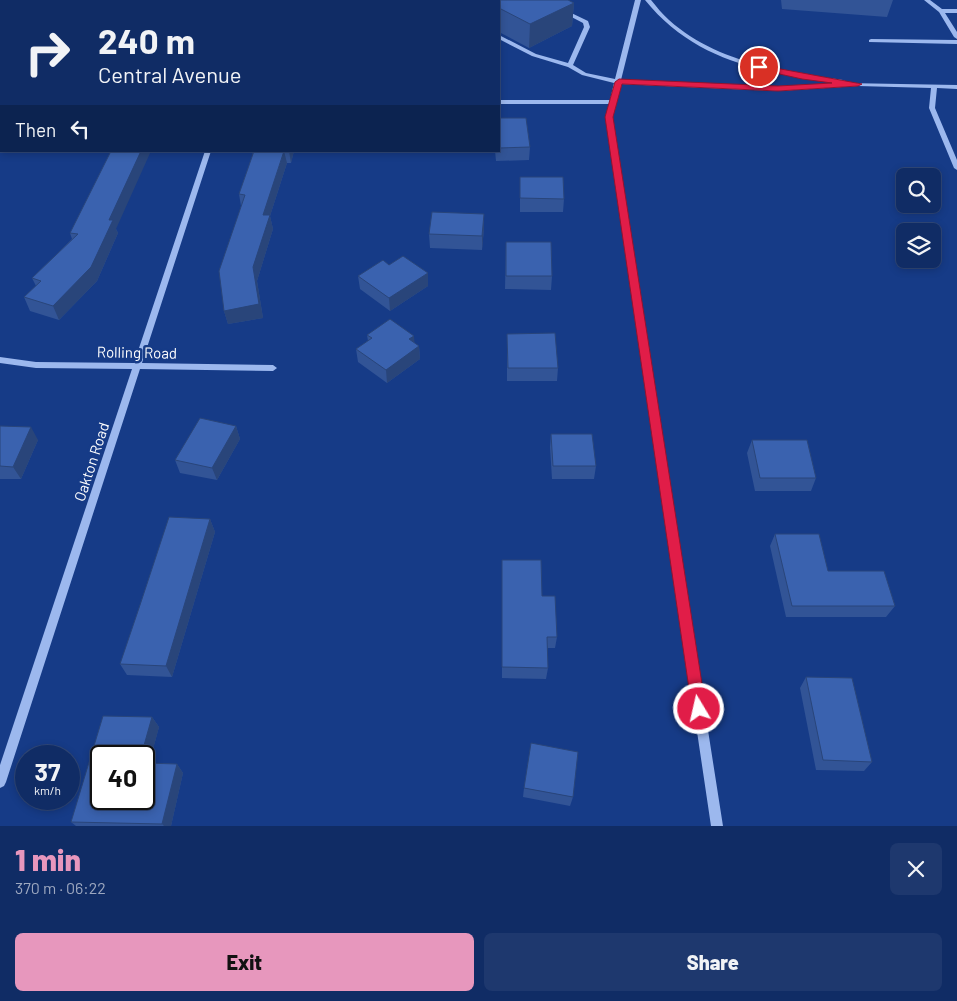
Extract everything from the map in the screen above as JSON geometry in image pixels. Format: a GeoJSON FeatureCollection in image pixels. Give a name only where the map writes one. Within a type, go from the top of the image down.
{"type":"FeatureCollection","features":[{"type":"Feature","properties":{"kind":"street"},"geometry":{"type":"LineString","coordinates":[[638,0],[609,117],[717,826]]}},
{"type":"Feature","properties":{"kind":"street"},"geometry":{"type":"LineString","coordinates":[[648,0],[663,20],[716,52],[759,67],[802,77],[858,84]]}},
{"type":"Feature","properties":{"kind":"street"},"geometry":{"type":"LineString","coordinates":[[928,0],[941,11],[957,37]]}},
{"type":"Feature","properties":{"kind":"street"},"geometry":{"type":"LineString","coordinates":[[555,8],[586,22],[570,66]]}},
{"type":"Feature","properties":{"kind":"street"},"geometry":{"type":"LineString","coordinates":[[941,11],[957,11]]}},
{"type":"Feature","properties":{"kind":"street"},"geometry":{"type":"LineString","coordinates":[[500,38],[534,55],[570,66],[584,74],[619,82],[778,88],[858,84],[957,87]]}},
{"type":"Feature","properties":{"kind":"street"},"geometry":{"type":"LineString","coordinates":[[871,41],[957,42]]}},
{"type":"Feature","properties":{"kind":"street"},"geometry":{"type":"LineString","coordinates":[[934,86],[932,108],[957,168]]}},
{"type":"Feature","properties":{"kind":"street"},"geometry":{"type":"LineString","coordinates":[[500,102],[614,102]]}},
{"type":"Feature","properties":{"kind":"street","name":"Oakton Road"},"geometry":{"type":"LineString","coordinates":[[0,782],[208,152]]}},
{"type":"Feature","properties":{"kind":"street","name":"Rolling Road"},"geometry":{"type":"LineString","coordinates":[[0,360],[36,365],[138,368],[273,368]]}},
{"type":"Feature","properties":{"kind":"building"},"geometry":{"type":"Polygon","coordinates":[[[500,0],[568,0],[574,3],[530,24],[500,9],[500,0]]]}},
{"type":"Feature","properties":{"kind":"building"},"geometry":{"type":"Polygon","coordinates":[[[500,118],[526,118],[530,147],[500,148],[500,118]]]}},
{"type":"Feature","properties":{"kind":"building"},"geometry":{"type":"Polygon","coordinates":[[[110,152],[141,152],[109,220],[113,220],[91,267],[53,306],[24,297],[41,281],[32,278],[78,234],[70,233],[110,152]]]}},
{"type":"Feature","properties":{"kind":"building"},"geometry":{"type":"Polygon","coordinates":[[[254,152],[284,152],[263,215],[270,215],[253,267],[259,304],[224,311],[219,271],[245,195],[239,194],[254,152]]]}},
{"type":"Feature","properties":{"kind":"building"},"geometry":{"type":"Polygon","coordinates":[[[520,177],[563,177],[564,199],[520,198],[520,177]]]}},
{"type":"Feature","properties":{"kind":"building"},"geometry":{"type":"Polygon","coordinates":[[[432,212],[484,214],[482,236],[429,234],[432,212]]]}},
{"type":"Feature","properties":{"kind":"building"},"geometry":{"type":"Polygon","coordinates":[[[506,242],[551,242],[552,276],[506,276],[506,242]]]}},
{"type":"Feature","properties":{"kind":"building"},"geometry":{"type":"Polygon","coordinates":[[[403,256],[428,273],[389,298],[358,276],[383,260],[389,265],[403,256]]]}},
{"type":"Feature","properties":{"kind":"building"},"geometry":{"type":"Polygon","coordinates":[[[390,319],[414,336],[409,339],[419,346],[386,370],[356,349],[372,338],[367,335],[390,319]]]}},
{"type":"Feature","properties":{"kind":"building"},"geometry":{"type":"Polygon","coordinates":[[[555,333],[558,368],[508,368],[507,334],[555,333]]]}},
{"type":"Feature","properties":{"kind":"building"},"geometry":{"type":"Polygon","coordinates":[[[200,418],[236,426],[212,468],[175,460],[200,418]]]}},
{"type":"Feature","properties":{"kind":"building"},"geometry":{"type":"Polygon","coordinates":[[[0,426],[31,427],[13,467],[0,466],[0,426]]]}},
{"type":"Feature","properties":{"kind":"building"},"geometry":{"type":"Polygon","coordinates":[[[551,434],[592,434],[596,466],[553,466],[551,434]]]}},
{"type":"Feature","properties":{"kind":"building"},"geometry":{"type":"Polygon","coordinates":[[[752,440],[807,440],[816,478],[760,478],[752,440]]]}},
{"type":"Feature","properties":{"kind":"building"},"geometry":{"type":"Polygon","coordinates":[[[169,517],[210,519],[166,666],[120,664],[140,605],[169,517]]]}},
{"type":"Feature","properties":{"kind":"building"},"geometry":{"type":"Polygon","coordinates":[[[775,534],[819,534],[828,571],[884,571],[895,606],[792,606],[775,534]]]}},
{"type":"Feature","properties":{"kind":"building"},"geometry":{"type":"Polygon","coordinates":[[[502,560],[541,560],[542,596],[555,596],[557,637],[547,637],[548,668],[502,667],[502,560]]]}},
{"type":"Feature","properties":{"kind":"building"},"geometry":{"type":"Polygon","coordinates":[[[806,677],[852,678],[872,762],[823,760],[806,677]]]}},
{"type":"Feature","properties":{"kind":"building"},"geometry":{"type":"Polygon","coordinates":[[[103,716],[152,717],[144,745],[94,745],[103,716]]]}},
{"type":"Feature","properties":{"kind":"building"},"geometry":{"type":"Polygon","coordinates":[[[531,743],[578,752],[573,797],[524,788],[531,743]]]}},
{"type":"Feature","properties":{"kind":"building"},"geometry":{"type":"Polygon","coordinates":[[[90,759],[90,810],[155,810],[155,763],[177,764],[162,824],[71,822],[75,810],[80,810],[80,792],[90,759]]]}},
{"type":"Feature","properties":{"kind":"route"},"geometry":{"type":"LineString","coordinates":[[699,709],[609,117],[619,82],[778,88],[858,84],[802,77],[759,67]]}}]}
